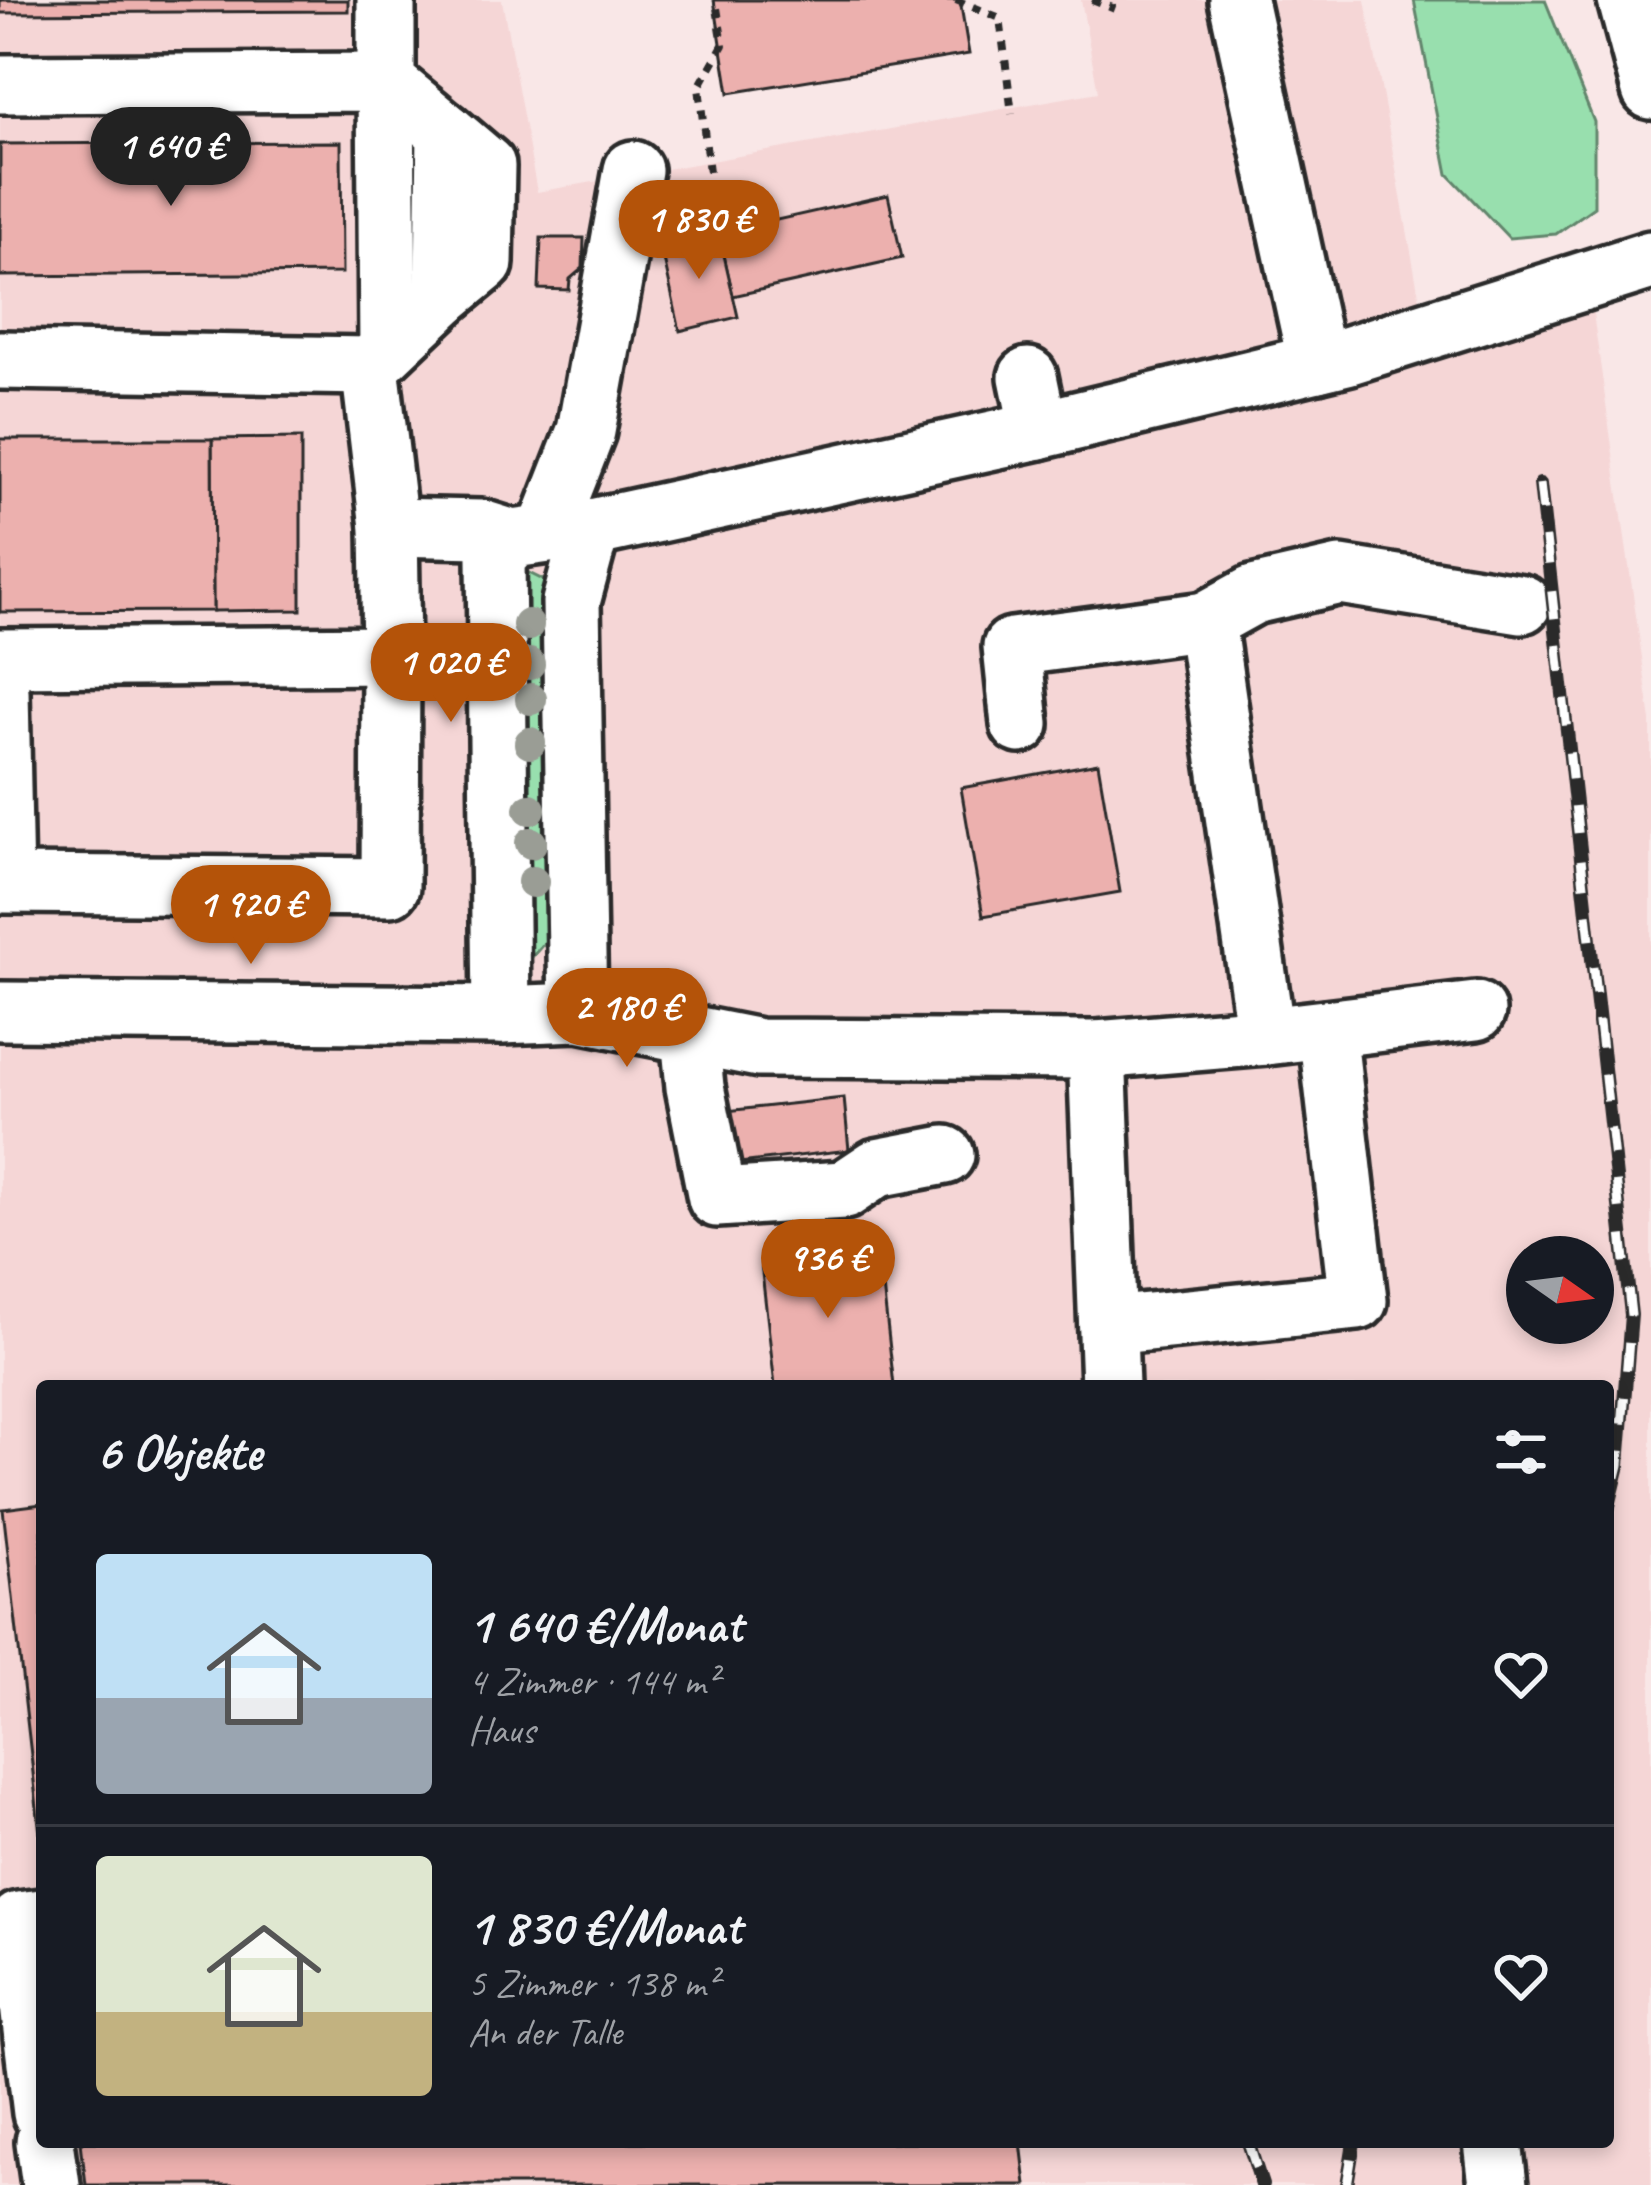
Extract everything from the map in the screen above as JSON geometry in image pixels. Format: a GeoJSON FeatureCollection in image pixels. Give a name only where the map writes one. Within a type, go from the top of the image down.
{"type":"FeatureCollection","features":[{"type":"Feature","properties":{"kind":"street"},"geometry":{"type":"LineString","coordinates":[[0,691],[4,884],[390,887],[391,655],[379,357],[387,287],[386,0]]}},
{"type":"Feature","properties":{"kind":"street"},"geometry":{"type":"LineString","coordinates":[[1238,0],[1317,363]]}},
{"type":"Feature","properties":{"kind":"street"},"geometry":{"type":"LineString","coordinates":[[1628,0],[1651,90]]}},
{"type":"Feature","properties":{"kind":"street"},"geometry":{"type":"LineString","coordinates":[[0,84],[386,108],[446,132],[444,296],[379,357],[0,360]]}},
{"type":"Feature","properties":{"kind":"street"},"geometry":{"type":"LineString","coordinates":[[578,1012],[571,602],[550,534],[586,431],[633,170]]}},
{"type":"Feature","properties":{"kind":"street"},"geometry":{"type":"LineString","coordinates":[[501,1015],[496,558],[550,534],[1033,404],[1317,363],[1651,260]]}},
{"type":"Feature","properties":{"kind":"street"},"geometry":{"type":"LineString","coordinates":[[388,527],[550,534]]}},
{"type":"Feature","properties":{"kind":"street"},"geometry":{"type":"LineString","coordinates":[[1020,724],[1012,647],[1206,621],[1253,595],[1340,575],[1522,604]]}},
{"type":"Feature","properties":{"kind":"street"},"geometry":{"type":"LineString","coordinates":[[1206,621],[1266,1036]]}},
{"type":"Feature","properties":{"kind":"street"},"geometry":{"type":"LineString","coordinates":[[0,658],[391,655]]}},
{"type":"Feature","properties":{"kind":"street"},"geometry":{"type":"LineString","coordinates":[[0,1011],[578,1012],[759,1048],[1096,1050],[1477,1011]]}},
{"type":"Feature","properties":{"kind":"street"},"geometry":{"type":"LineString","coordinates":[[1108,1326],[1358,1300],[1327,1029]]}},
{"type":"Feature","properties":{"kind":"street"},"geometry":{"type":"LineString","coordinates":[[690,1036],[694,1087],[717,1198],[844,1190],[877,1168],[945,1155]]}},
{"type":"Feature","properties":{"kind":"street"},"geometry":{"type":"LineString","coordinates":[[1096,1050],[1110,1380]]}},
{"type":"Feature","properties":{"kind":"street"},"geometry":{"type":"LineString","coordinates":[[36,1919],[19,1922],[36,2063]]}},
{"type":"Feature","properties":{"kind":"street"},"geometry":{"type":"LineString","coordinates":[[47,2148],[51,2185]]}},
{"type":"Feature","properties":{"kind":"street"},"geometry":{"type":"LineString","coordinates":[[1494,2148],[1498,2185]]}},
{"type":"Feature","properties":{"kind":"path"},"geometry":{"type":"LineString","coordinates":[[956,0],[1000,18],[1012,114]]}},
{"type":"Feature","properties":{"kind":"path"},"geometry":{"type":"LineString","coordinates":[[1092,0],[1115,9]]}},
{"type":"Feature","properties":{"kind":"path"},"geometry":{"type":"LineString","coordinates":[[710,172],[699,87],[723,45],[717,8]]}},
{"type":"Feature","properties":{"kind":"shaded area"},"geometry":{"type":"Polygon","coordinates":[[[0,0],[502,0],[537,192],[1098,92],[1081,0],[1365,0],[1425,328],[1589,285],[1651,721],[1651,2185],[0,2185],[0,0]]]}},
{"type":"Feature","properties":{"kind":"green space"},"geometry":{"type":"Polygon","coordinates":[[[1414,0],[1545,0],[1594,122],[1594,207],[1556,234],[1509,238],[1448,174],[1414,0]]]}},
{"type":"Feature","properties":{"kind":"green space"},"geometry":{"type":"Polygon","coordinates":[[[527,572],[545,581],[551,935],[532,957],[516,936],[510,580],[527,572]]]}},
{"type":"Feature","properties":{"kind":"building"},"geometry":{"type":"Polygon","coordinates":[[[0,0],[348,0],[348,11],[0,13],[0,0]]]}},
{"type":"Feature","properties":{"kind":"building"},"geometry":{"type":"Polygon","coordinates":[[[714,0],[960,0],[969,54],[729,93],[714,0]]]}},
{"type":"Feature","properties":{"kind":"building"},"geometry":{"type":"Polygon","coordinates":[[[341,142],[342,273],[0,276],[0,144],[341,142]]]}},
{"type":"Feature","properties":{"kind":"building"},"geometry":{"type":"Polygon","coordinates":[[[888,195],[902,258],[733,296],[719,233],[888,195]]]}},
{"type":"Feature","properties":{"kind":"building"},"geometry":{"type":"Polygon","coordinates":[[[719,233],[738,317],[680,331],[661,246],[719,233]]]}},
{"type":"Feature","properties":{"kind":"building"},"geometry":{"type":"Polygon","coordinates":[[[541,238],[584,238],[583,268],[570,279],[569,290],[539,289],[541,238]]]}},
{"type":"Feature","properties":{"kind":"building"},"geometry":{"type":"Polygon","coordinates":[[[301,438],[301,610],[213,611],[212,439],[301,438]]]}},
{"type":"Feature","properties":{"kind":"building"},"geometry":{"type":"Polygon","coordinates":[[[0,439],[212,439],[213,611],[0,612],[0,439]]]}},
{"type":"Feature","properties":{"kind":"building"},"geometry":{"type":"Polygon","coordinates":[[[1098,763],[1120,892],[983,916],[961,788],[1098,763]]]}},
{"type":"Feature","properties":{"kind":"building"},"geometry":{"type":"Polygon","coordinates":[[[844,1098],[849,1150],[731,1164],[726,1111],[844,1098]]]}},
{"type":"Feature","properties":{"kind":"building"},"geometry":{"type":"Polygon","coordinates":[[[879,1250],[893,1380],[774,1380],[761,1264],[879,1250]]]}},
{"type":"Feature","properties":{"kind":"building"},"geometry":{"type":"Polygon","coordinates":[[[36,1505],[36,1799],[3,1509],[36,1505]]]}},
{"type":"Feature","properties":{"kind":"building"},"geometry":{"type":"Polygon","coordinates":[[[82,2148],[1022,2148],[1026,2185],[86,2185],[82,2148]]]}},
{"type":"Feature","properties":{"kind":"railway"},"geometry":{"type":"LineString","coordinates":[[1540,484],[1631,1315],[1614,1485]]}},
{"type":"Feature","properties":{"kind":"railway"},"geometry":{"type":"LineString","coordinates":[[1250,2148],[1262,2185]]}},
{"type":"Feature","properties":{"kind":"railway"},"geometry":{"type":"LineString","coordinates":[[1347,2185],[1353,2148]]}}]}
